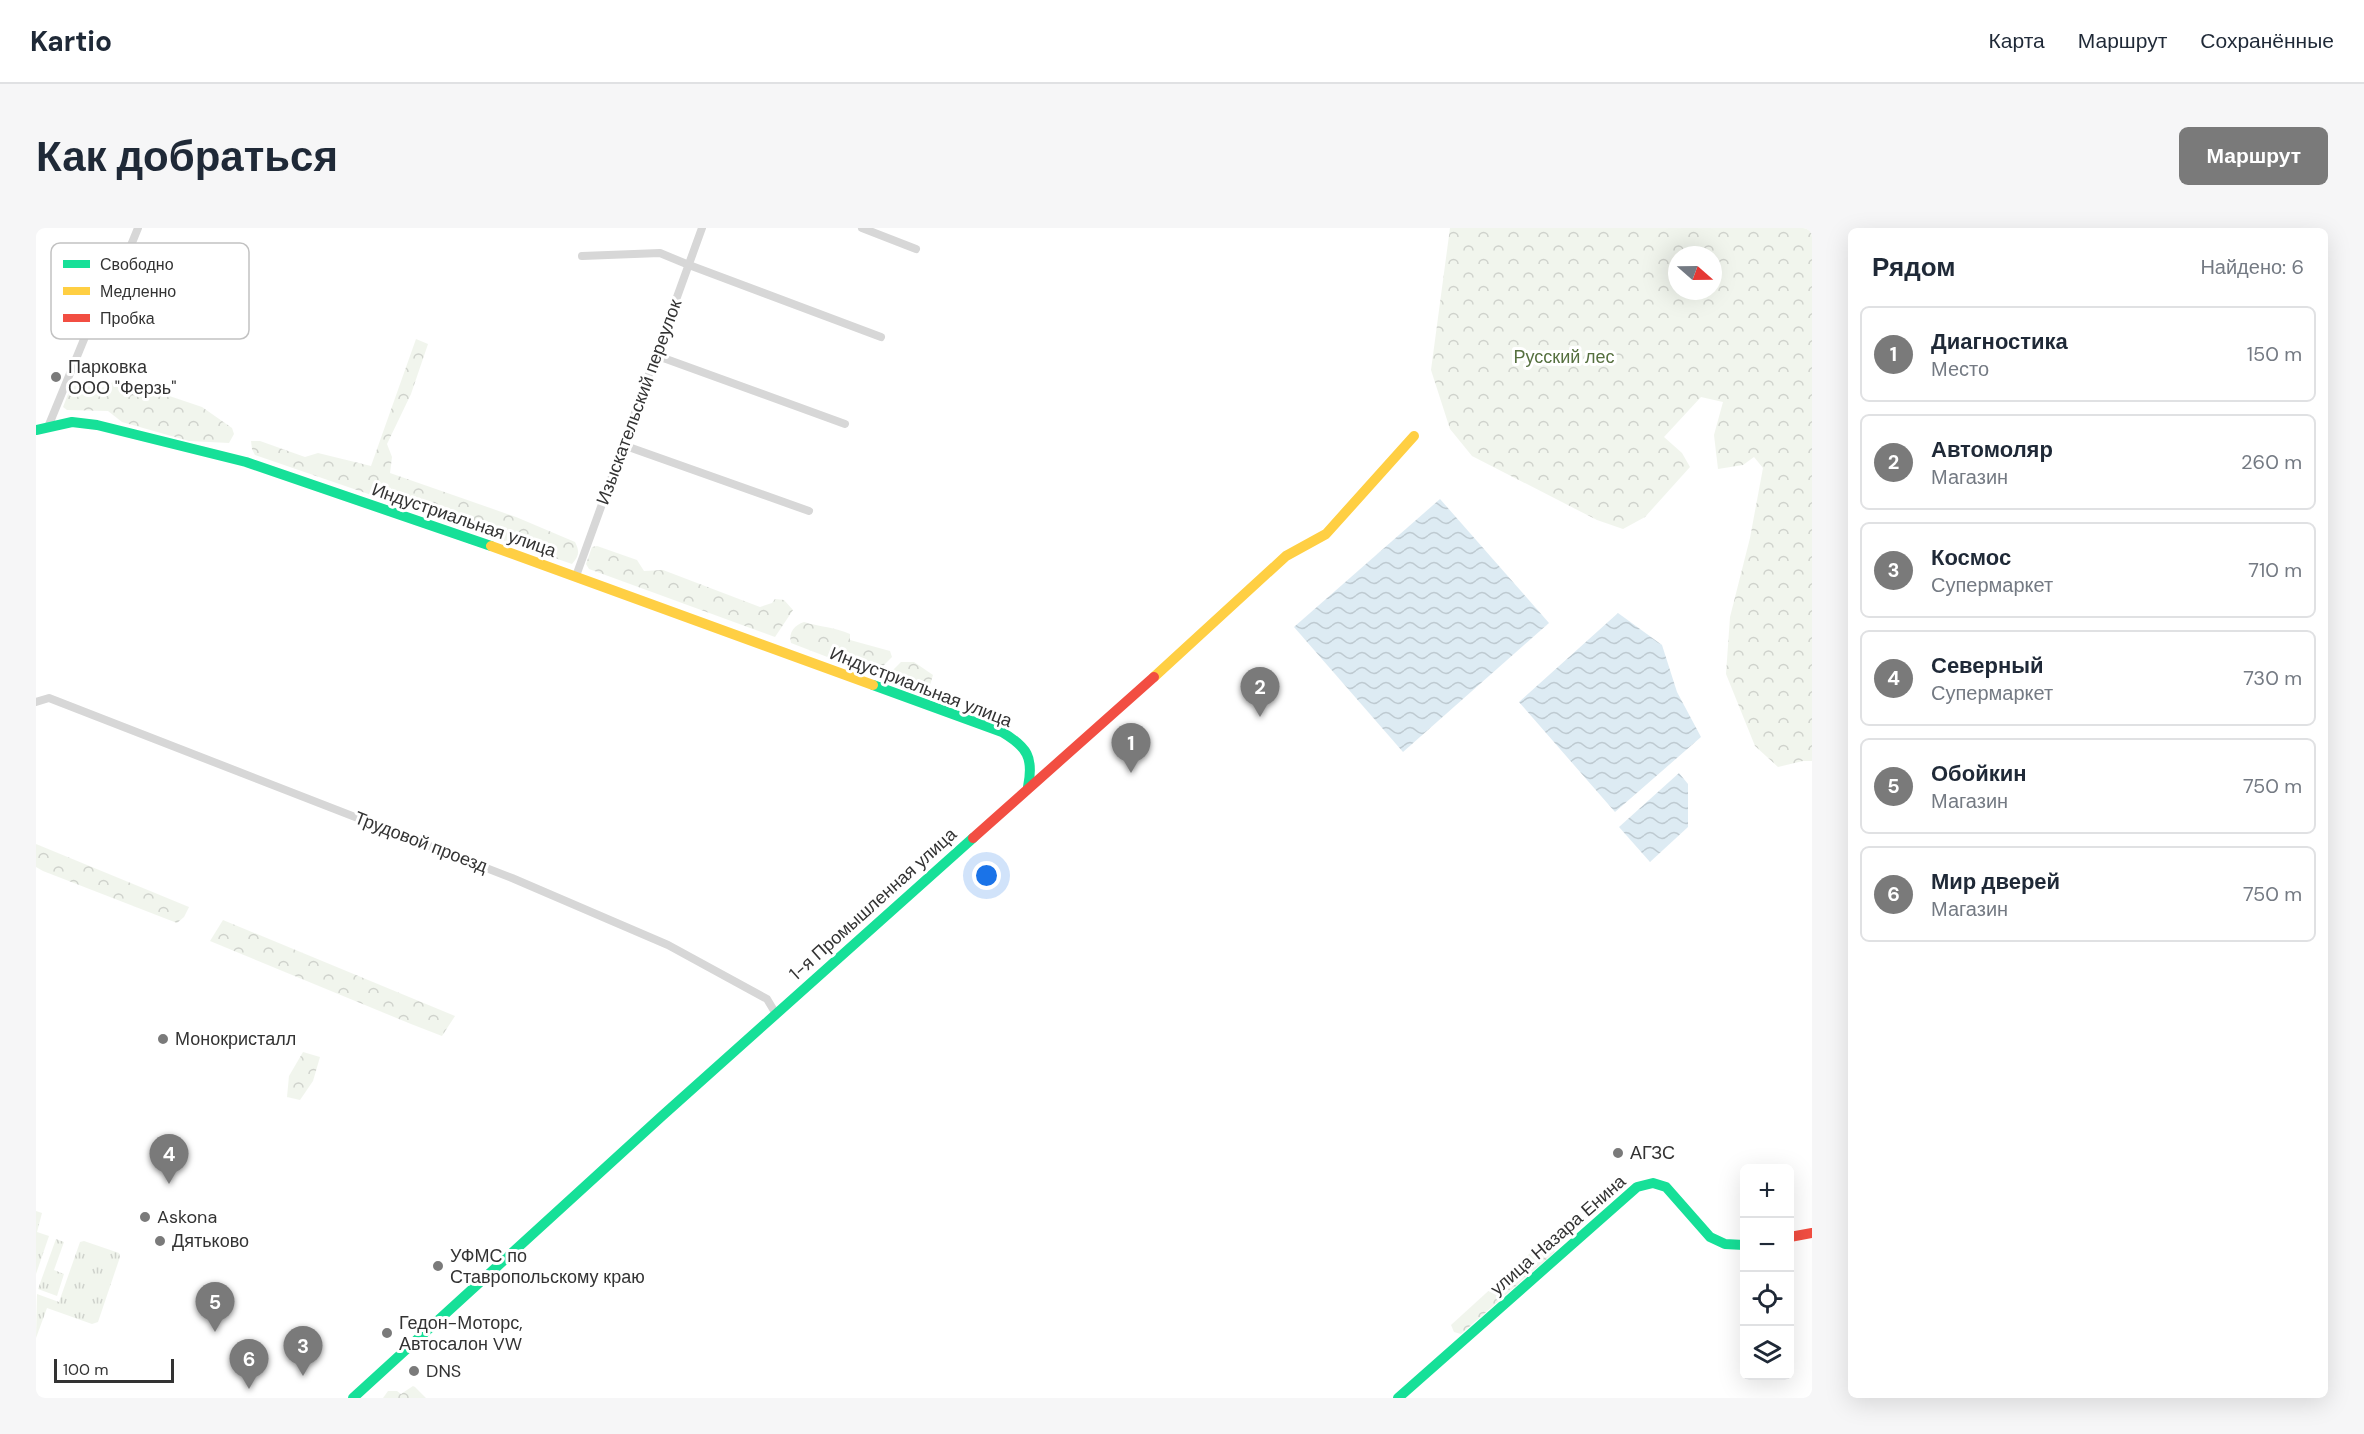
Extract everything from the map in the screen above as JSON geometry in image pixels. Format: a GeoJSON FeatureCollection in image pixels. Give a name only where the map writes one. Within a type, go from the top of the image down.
{"type":"FeatureCollection","features":[{"type":"Feature","properties":{"kind":"street"},"geometry":{"type":"LineString","coordinates":[[132,243],[138,228]]}},
{"type":"Feature","properties":{"kind":"street","name":"Изыскательский переулок"},"geometry":{"type":"LineString","coordinates":[[576,576],[702,228]]}},
{"type":"Feature","properties":{"kind":"street"},"geometry":{"type":"LineString","coordinates":[[862,228],[916,249]]}},
{"type":"Feature","properties":{"kind":"street"},"geometry":{"type":"LineString","coordinates":[[582,256],[660,254],[881,337]]}},
{"type":"Feature","properties":{"kind":"street"},"geometry":{"type":"LineString","coordinates":[[48,427],[84,339]]}},
{"type":"Feature","properties":{"kind":"street"},"geometry":{"type":"LineString","coordinates":[[655,355],[845,424]]}},
{"type":"Feature","properties":{"kind":"street","name":"Индустриальная улица"},"geometry":{"type":"LineString","coordinates":[[36,430],[72,422],[97,425],[235,458],[576,576],[1002,732],[1020,743],[1030,756],[1033,770],[1028,787]]}},
{"type":"Feature","properties":{"kind":"street","name":"1-я Промышленная улица"},"geometry":{"type":"LineString","coordinates":[[353,1398],[1259,579],[1286,556],[1326,534],[1414,436]]}},
{"type":"Feature","properties":{"kind":"street"},"geometry":{"type":"LineString","coordinates":[[623,445],[809,512]]}},
{"type":"Feature","properties":{"kind":"street","name":"Трудовой проезд"},"geometry":{"type":"LineString","coordinates":[[36,702],[49,698],[512,878],[668,945],[767,999],[776,1014]]}},
{"type":"Feature","properties":{"kind":"street","name":"улица Назара Енина"},"geometry":{"type":"LineString","coordinates":[[1398,1398],[1637,1187],[1646,1182],[1653,1181],[1666,1186],[1711,1238],[1722,1244],[1740,1246]]}},
{"type":"Feature","properties":{"kind":"street"},"geometry":{"type":"LineString","coordinates":[[1794,1236],[1812,1233]]}},
{"type":"Feature","properties":{"kind":"green space","name":"Русский лес"},"geometry":{"type":"Polygon","coordinates":[[[1450,228],[1812,228],[1812,761],[1778,767],[1755,746],[1726,674],[1730,617],[1750,538],[1763,468],[1754,457],[1743,465],[1718,469],[1714,435],[1723,402],[1701,397],[1664,437],[1682,453],[1690,467],[1645,517],[1623,529],[1597,520],[1472,456],[1450,429],[1431,370],[1450,228]]]}},
{"type":"Feature","properties":{"kind":"green space"},"geometry":{"type":"Polygon","coordinates":[[[416,339],[428,344],[411,394],[387,444],[392,457],[390,473],[516,517],[575,542],[578,554],[572,564],[255,455],[251,441],[260,441],[305,457],[318,453],[371,466],[416,339]]]}},
{"type":"Feature","properties":{"kind":"green space"},"geometry":{"type":"Polygon","coordinates":[[[119,379],[202,407],[232,428],[234,434],[229,443],[189,441],[122,422],[108,411],[67,410],[63,407],[72,384],[101,388],[119,379]]]}},
{"type":"Feature","properties":{"kind":"green space"},"geometry":{"type":"Polygon","coordinates":[[[597,546],[637,560],[644,571],[663,570],[760,607],[772,603],[775,599],[784,600],[793,610],[775,637],[589,569],[586,564],[592,547],[597,546]]]}},
{"type":"Feature","properties":{"kind":"green space"},"geometry":{"type":"Polygon","coordinates":[[[804,622],[850,634],[850,640],[890,651],[892,657],[874,675],[791,643],[790,636],[793,630],[804,622]]]}},
{"type":"Feature","properties":{"kind":"green space"},"geometry":{"type":"Polygon","coordinates":[[[901,662],[914,662],[933,675],[930,685],[924,690],[892,678],[891,672],[901,662]]]}},
{"type":"Feature","properties":{"kind":"green space"},"geometry":{"type":"Polygon","coordinates":[[[36,844],[189,907],[184,917],[177,923],[43,871],[36,867],[36,844]]]}},
{"type":"Feature","properties":{"kind":"green space"},"geometry":{"type":"Polygon","coordinates":[[[223,920],[455,1016],[442,1036],[210,941],[223,920]]]}},
{"type":"Feature","properties":{"kind":"green space"},"geometry":{"type":"Polygon","coordinates":[[[303,1052],[320,1057],[313,1081],[300,1100],[287,1097],[289,1076],[303,1052]]]}},
{"type":"Feature","properties":{"kind":"green space"},"geometry":{"type":"Polygon","coordinates":[[[36,1211],[42,1213],[37,1232],[49,1236],[36,1274],[36,1211]]]}},
{"type":"Feature","properties":{"kind":"green space"},"geometry":{"type":"Polygon","coordinates":[[[56,1239],[64,1242],[54,1270],[64,1274],[57,1296],[38,1289],[56,1239]]]}},
{"type":"Feature","properties":{"kind":"green space"},"geometry":{"type":"Polygon","coordinates":[[[84,1241],[119,1253],[120,1257],[98,1322],[92,1324],[47,1308],[36,1338],[37,1294],[59,1302],[80,1242],[84,1241]]]}},
{"type":"Feature","properties":{"kind":"green space"},"geometry":{"type":"Polygon","coordinates":[[[1541,1243],[1550,1245],[1555,1252],[1461,1334],[1454,1332],[1451,1325],[1541,1243]]]}},
{"type":"Feature","properties":{"kind":"green space"},"geometry":{"type":"Polygon","coordinates":[[[413,1386],[426,1398],[383,1398],[388,1391],[397,1391],[401,1394],[413,1386]]]}},
{"type":"Feature","properties":{"kind":"water"},"geometry":{"type":"Polygon","coordinates":[[[1440,499],[1549,623],[1403,752],[1294,627],[1440,499]]]}},
{"type":"Feature","properties":{"kind":"water"},"geometry":{"type":"Polygon","coordinates":[[[1618,613],[1662,645],[1677,692],[1701,737],[1615,812],[1519,702],[1618,613]]]}},
{"type":"Feature","properties":{"kind":"water"},"geometry":{"type":"Polygon","coordinates":[[[1679,773],[1688,784],[1688,827],[1650,862],[1619,827],[1679,773]]]}},
{"type":"Feature","properties":{"kind":"traffic: fast"},"geometry":{"type":"LineString","coordinates":[[36,430],[72,422],[97,425],[246,462],[491,546]]}},
{"type":"Feature","properties":{"kind":"traffic: fast"},"geometry":{"type":"LineString","coordinates":[[873,685],[1011,737],[1027,754],[1030,768],[1028,787]]}},
{"type":"Feature","properties":{"kind":"traffic: fast"},"geometry":{"type":"LineString","coordinates":[[353,1398],[662,1116],[973,838]]}},
{"type":"Feature","properties":{"kind":"traffic: fast"},"geometry":{"type":"LineString","coordinates":[[1398,1398],[1637,1187],[1653,1183],[1666,1187],[1710,1237],[1725,1244],[1740,1245]]}},
{"type":"Feature","properties":{"kind":"traffic: slow"},"geometry":{"type":"LineString","coordinates":[[1154,677],[1286,556],[1326,534],[1414,436]]}},
{"type":"Feature","properties":{"kind":"traffic: slow"},"geometry":{"type":"LineString","coordinates":[[491,546],[873,685]]}},
{"type":"Feature","properties":{"kind":"traffic: jam"},"geometry":{"type":"LineString","coordinates":[[973,838],[1154,677]]}},
{"type":"Feature","properties":{"kind":"traffic: jam"},"geometry":{"type":"LineString","coordinates":[[1794,1236],[1812,1233]]}},
{"type":"Feature","properties":{"kind":"place","name":"Парковка ООО \"Ферзь\""},"geometry":{"type":"Point","coordinates":[56,377]}},
{"type":"Feature","properties":{"kind":"place","name":"Автомоляр"},"geometry":{"type":"Point","coordinates":[1260,717]}},
{"type":"Feature","properties":{"kind":"place","name":"Диагностика"},"geometry":{"type":"Point","coordinates":[1131,773]}},
{"type":"Feature","properties":{"kind":"place","name":"Монокристалл"},"geometry":{"type":"Point","coordinates":[163,1039]}},
{"type":"Feature","properties":{"kind":"place","name":"АГЗС"},"geometry":{"type":"Point","coordinates":[1618,1153]}},
{"type":"Feature","properties":{"kind":"place","name":"Северный"},"geometry":{"type":"Point","coordinates":[169,1184]}},
{"type":"Feature","properties":{"kind":"place","name":"Askona"},"geometry":{"type":"Point","coordinates":[145,1217]}},
{"type":"Feature","properties":{"kind":"place","name":"Дятьково"},"geometry":{"type":"Point","coordinates":[160,1241]}},
{"type":"Feature","properties":{"kind":"place","name":"УФМС по Ставропольскому краю"},"geometry":{"type":"Point","coordinates":[438,1266]}},
{"type":"Feature","properties":{"kind":"place","name":"Обойкин"},"geometry":{"type":"Point","coordinates":[215,1332]}},
{"type":"Feature","properties":{"kind":"place","name":"Гедон-Моторс, Автосалон VW"},"geometry":{"type":"Point","coordinates":[387,1333]}},
{"type":"Feature","properties":{"kind":"place","name":"DNS"},"geometry":{"type":"Point","coordinates":[414,1371]}},
{"type":"Feature","properties":{"kind":"place","name":"Космос"},"geometry":{"type":"Point","coordinates":[303,1376]}},
{"type":"Feature","properties":{"kind":"place","name":"Мир дверей"},"geometry":{"type":"Point","coordinates":[249,1389]}}]}
